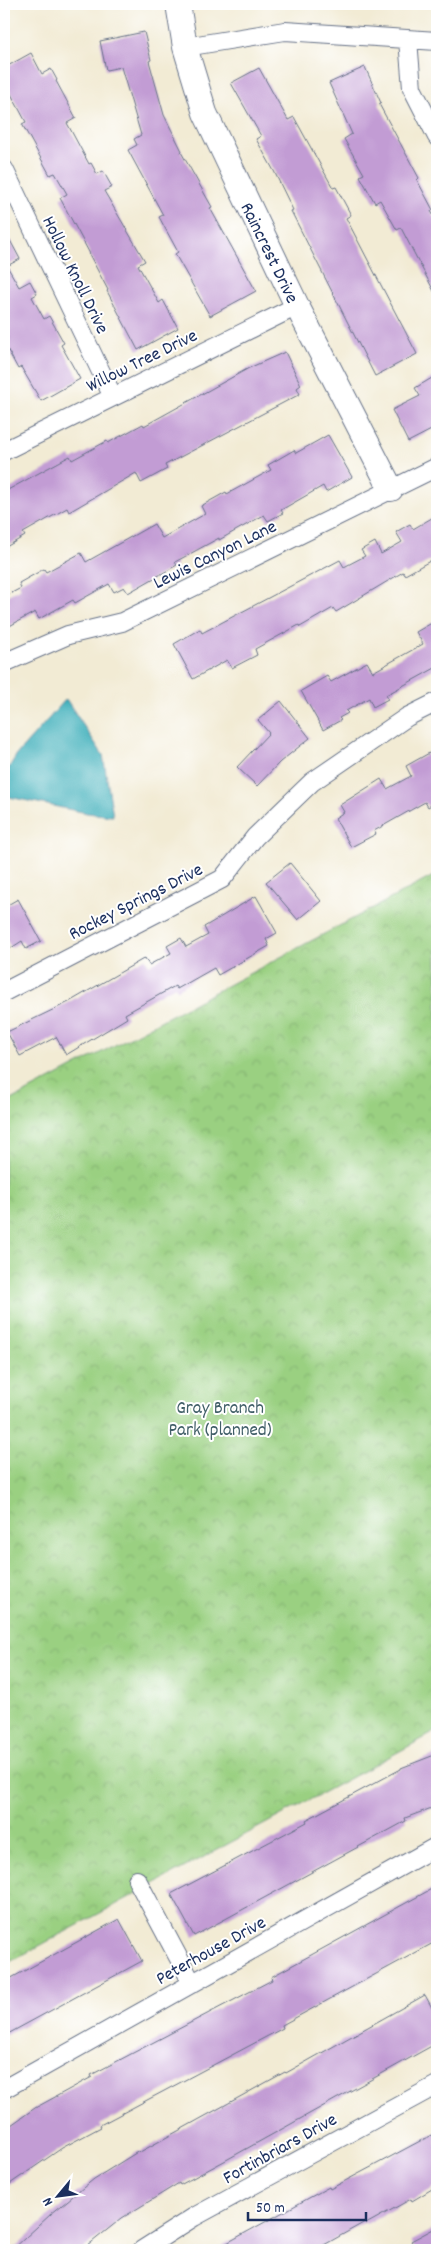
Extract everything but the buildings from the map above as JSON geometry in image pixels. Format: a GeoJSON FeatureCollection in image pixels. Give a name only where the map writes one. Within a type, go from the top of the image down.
{"type":"FeatureCollection","features":[{"type":"Feature","properties":{"kind":"street","name":"Raincrest Drive"},"geometry":{"type":"LineString","coordinates":[[178,4],[185,47],[204,114],[297,306],[391,489]]}},
{"type":"Feature","properties":{"kind":"street"},"geometry":{"type":"LineString","coordinates":[[185,47],[285,31],[437,41]]}},
{"type":"Feature","properties":{"kind":"street"},"geometry":{"type":"LineString","coordinates":[[408,40],[412,88],[437,138]]}},
{"type":"Feature","properties":{"kind":"street","name":"Hollow Knoll Drive"},"geometry":{"type":"LineString","coordinates":[[4,169],[113,397]]}},
{"type":"Feature","properties":{"kind":"street","name":"Willow Tree Drive"},"geometry":{"type":"LineString","coordinates":[[4,451],[297,306]]}},
{"type":"Feature","properties":{"kind":"street","name":"Lewis Canyon Lane"},"geometry":{"type":"LineString","coordinates":[[4,662],[68,634],[122,622],[437,467]]}},
{"type":"Feature","properties":{"kind":"street","name":"Rockey Springs Drive"},"geometry":{"type":"LineString","coordinates":[[4,992],[222,879],[255,837],[312,782],[407,717],[437,702]]}},
{"type":"Feature","properties":{"kind":"street","name":"Peterhouse Drive"},"geometry":{"type":"LineString","coordinates":[[4,2089],[437,1846]]}},
{"type":"Feature","properties":{"kind":"street"},"geometry":{"type":"LineString","coordinates":[[137,1880],[192,1983]]}},
{"type":"Feature","properties":{"kind":"street","name":"Fortinbriars Drive"},"geometry":{"type":"LineString","coordinates":[[142,2250],[194,2217],[437,2085]]}},
{"type":"Feature","properties":{"kind":"green space","name":"Gray Branch Park (planned)"},"geometry":{"type":"Polygon","coordinates":[[[437,874],[437,1731],[4,1965],[4,1104],[437,874]]]}},
{"type":"Feature","properties":{"kind":"water"},"geometry":{"type":"Polygon","coordinates":[[[66,699],[103,755],[113,816],[87,813],[4,796],[4,776],[17,754],[66,699]]]}}]}
